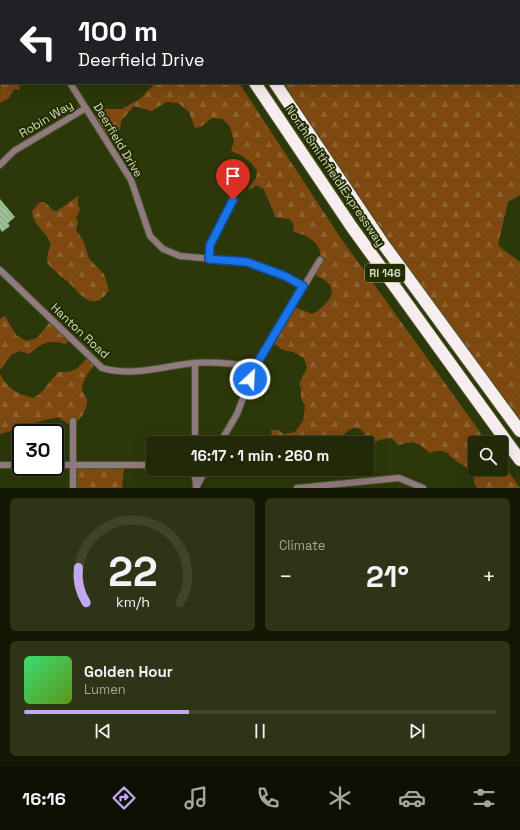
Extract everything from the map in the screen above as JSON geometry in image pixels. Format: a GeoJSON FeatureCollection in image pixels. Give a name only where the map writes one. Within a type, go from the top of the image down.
{"type":"FeatureCollection","features":[{"type":"Feature","properties":{"kind":"highway","name":"North Smithfield Expressway"},"geometry":{"type":"LineString","coordinates":[[256,84],[351,226],[520,460]]}},
{"type":"Feature","properties":{"kind":"highway","name":"North Smithfield Expressway"},"geometry":{"type":"LineString","coordinates":[[276,84],[384,245],[520,431]]}},
{"type":"Feature","properties":{"kind":"street","name":"Deerfield Drive"},"geometry":{"type":"LineString","coordinates":[[71,84],[131,180],[150,236],[163,249],[180,256],[247,262],[285,276],[303,286]]}},
{"type":"Feature","properties":{"kind":"street","name":"Robin Way"},"geometry":{"type":"LineString","coordinates":[[0,165],[14,151],[86,108]]}},
{"type":"Feature","properties":{"kind":"street"},"geometry":{"type":"LineString","coordinates":[[209,259],[210,245],[233,200]]}},
{"type":"Feature","properties":{"kind":"street"},"geometry":{"type":"LineString","coordinates":[[224,436],[237,414],[255,367],[320,260]]}},
{"type":"Feature","properties":{"kind":"street","name":"Hanton Road"},"geometry":{"type":"LineString","coordinates":[[0,270],[102,368],[110,370],[147,371],[195,363],[247,365],[255,367]]}},
{"type":"Feature","properties":{"kind":"street"},"geometry":{"type":"LineString","coordinates":[[195,363],[195,436]]}},
{"type":"Feature","properties":{"kind":"street"},"geometry":{"type":"LineString","coordinates":[[73,421],[73,488]]}},
{"type":"Feature","properties":{"kind":"street"},"geometry":{"type":"LineString","coordinates":[[0,466],[12,465]]}},
{"type":"Feature","properties":{"kind":"street"},"geometry":{"type":"LineString","coordinates":[[64,465],[146,465]]}},
{"type":"Feature","properties":{"kind":"street"},"geometry":{"type":"LineString","coordinates":[[195,476],[196,487]]}},
{"type":"Feature","properties":{"kind":"street"},"geometry":{"type":"LineString","coordinates":[[196,487],[202,476]]}},
{"type":"Feature","properties":{"kind":"street"},"geometry":{"type":"LineString","coordinates":[[297,488],[344,486],[399,478],[423,488]]}},
{"type":"Feature","properties":{"kind":"green space"},"geometry":{"type":"Polygon","coordinates":[[[0,84],[19,84],[20,90],[14,89],[9,98],[0,103],[0,84]]]}},
{"type":"Feature","properties":{"kind":"green space"},"geometry":{"type":"Polygon","coordinates":[[[154,84],[240,84],[340,237],[483,436],[468,436],[468,469],[444,451],[430,453],[420,445],[412,442],[398,445],[393,439],[380,440],[374,443],[374,436],[366,436],[360,429],[356,428],[347,431],[343,436],[272,436],[271,430],[279,430],[284,434],[295,432],[303,421],[305,406],[301,398],[301,388],[299,384],[307,368],[304,358],[293,352],[283,350],[270,341],[292,306],[312,314],[320,309],[331,297],[331,287],[328,283],[312,273],[320,259],[319,248],[308,237],[293,232],[294,224],[289,219],[275,217],[264,189],[256,185],[252,189],[248,189],[256,178],[257,171],[246,159],[231,151],[234,141],[230,127],[223,119],[212,118],[202,126],[195,128],[189,112],[178,103],[166,102],[152,111],[134,106],[121,121],[120,130],[105,138],[93,120],[105,109],[122,109],[141,98],[154,84]]]}},
{"type":"Feature","properties":{"kind":"green space"},"geometry":{"type":"Polygon","coordinates":[[[279,84],[520,84],[520,195],[508,202],[498,244],[520,262],[520,419],[494,384],[486,376],[387,238],[318,135],[314,137],[279,84]]]}},
{"type":"Feature","properties":{"kind":"green space"},"geometry":{"type":"Polygon","coordinates":[[[78,196],[78,205],[80,210],[76,218],[78,222],[76,230],[83,240],[89,259],[104,274],[109,290],[98,301],[88,300],[83,297],[47,263],[48,252],[51,245],[49,240],[37,225],[32,211],[40,202],[45,202],[53,211],[57,211],[78,196]]]}},
{"type":"Feature","properties":{"kind":"green space"},"geometry":{"type":"Polygon","coordinates":[[[5,316],[16,335],[26,341],[37,338],[54,317],[72,339],[65,344],[54,342],[46,343],[29,354],[19,351],[11,355],[0,370],[0,319],[5,316]]]}},
{"type":"Feature","properties":{"kind":"green space"},"geometry":{"type":"Polygon","coordinates":[[[90,354],[97,361],[87,374],[84,381],[82,391],[87,400],[87,404],[84,412],[77,422],[71,426],[58,417],[30,424],[12,424],[12,431],[0,434],[0,374],[7,384],[14,390],[33,398],[40,394],[58,372],[74,370],[90,354]]]}},
{"type":"Feature","properties":{"kind":"green space"},"geometry":{"type":"Polygon","coordinates":[[[74,467],[124,468],[122,488],[73,488],[74,467]]]}},
{"type":"Feature","properties":{"kind":"green space"},"geometry":{"type":"Polygon","coordinates":[[[508,471],[520,488],[477,488],[474,483],[474,476],[508,476],[508,471]]]}},
{"type":"Feature","properties":{"kind":"building"},"geometry":{"type":"Polygon","coordinates":[[[0,199],[15,217],[8,223],[10,226],[2,232],[0,229],[0,199]]]}},
{"type":"Feature","properties":{"kind":"route"},"geometry":{"type":"LineString","coordinates":[[233,200],[210,245],[209,259],[247,262],[285,276],[303,286],[255,367],[250,379]]}}]}
